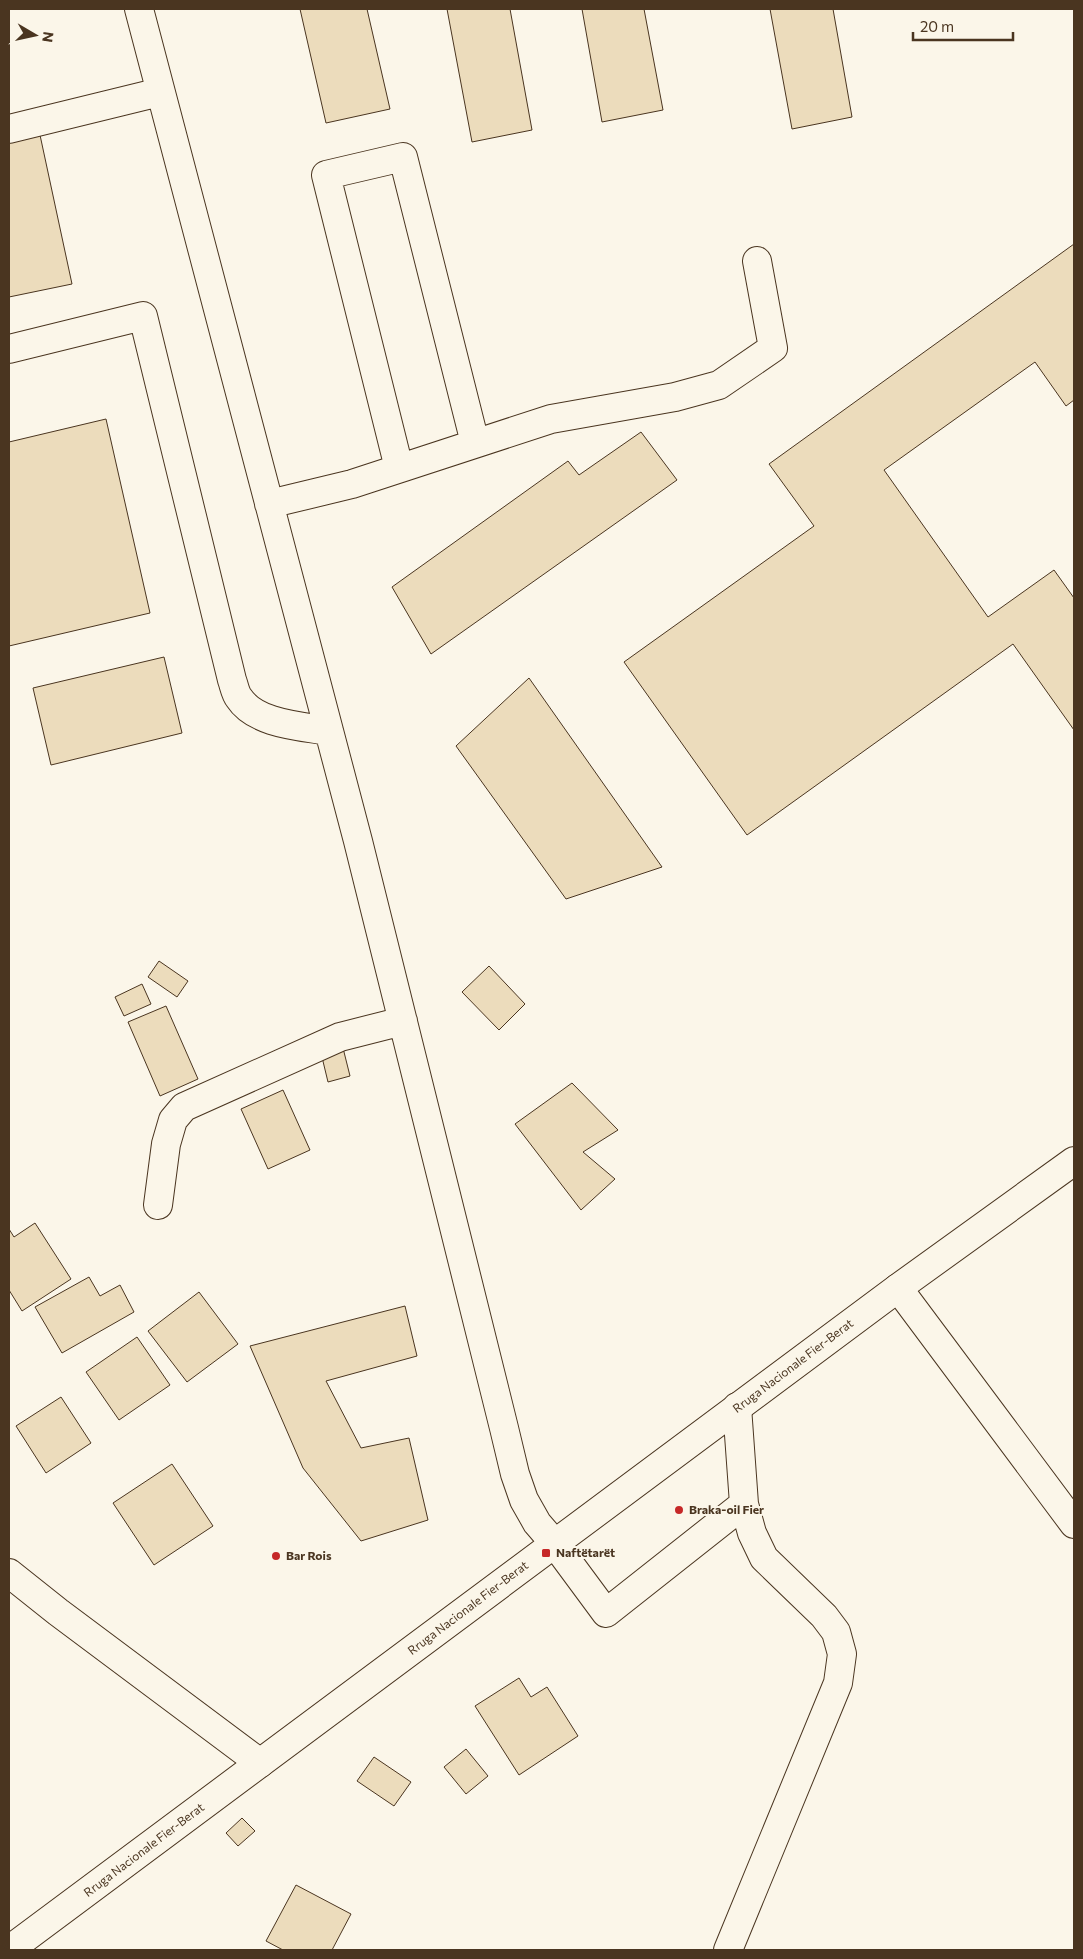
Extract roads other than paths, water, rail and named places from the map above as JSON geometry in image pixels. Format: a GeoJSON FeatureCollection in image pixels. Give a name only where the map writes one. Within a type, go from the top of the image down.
{"type":"FeatureCollection","features":[{"type":"Feature","properties":{"kind":"street"},"geometry":{"type":"LineString","coordinates":[[138,9],[328,731],[403,1021],[515,1474],[524,1500],[537,1524],[555,1544],[606,1613],[744,1504]]}},
{"type":"Feature","properties":{"kind":"street"},"geometry":{"type":"LineString","coordinates":[[9,129],[160,92]]}},
{"type":"Feature","properties":{"kind":"street"},"geometry":{"type":"LineString","coordinates":[[399,468],[326,175],[403,157],[475,443]]}},
{"type":"Feature","properties":{"kind":"street"},"geometry":{"type":"LineString","coordinates":[[269,504],[352,484],[551,419],[675,397],[719,385],[773,348],[757,261]]}},
{"type":"Feature","properties":{"kind":"street"},"geometry":{"type":"LineString","coordinates":[[9,349],[143,316],[232,680],[239,698],[256,713],[276,722],[328,731]]}},
{"type":"Feature","properties":{"kind":"street"},"geometry":{"type":"LineString","coordinates":[[158,1205],[166,1144],[173,1120],[184,1107],[340,1037],[403,1021]]}},
{"type":"Feature","properties":{"kind":"street","name":"Rruga Nacionale Fier-Berat"},"geometry":{"type":"LineString","coordinates":[[9,1950],[737,1407],[1074,1161]]}},
{"type":"Feature","properties":{"kind":"street"},"geometry":{"type":"LineString","coordinates":[[898,1288],[1074,1524]]}},
{"type":"Feature","properties":{"kind":"street"},"geometry":{"type":"LineString","coordinates":[[728,1950],[838,1683],[842,1654],[836,1632],[764,1558],[752,1533],[744,1504],[737,1407]]}},
{"type":"Feature","properties":{"kind":"street"},"geometry":{"type":"LineString","coordinates":[[9,1573],[260,1763]]}},
{"type":"Feature","properties":{"kind":"place","name":"Braka-oil Fier"},"geometry":{"type":"Point","coordinates":[679,1510]}},
{"type":"Feature","properties":{"kind":"place","name":"Naftëtarët"},"geometry":{"type":"Point","coordinates":[546,1553]}},
{"type":"Feature","properties":{"kind":"place","name":"Bar Rois"},"geometry":{"type":"Point","coordinates":[276,1556]}}]}
